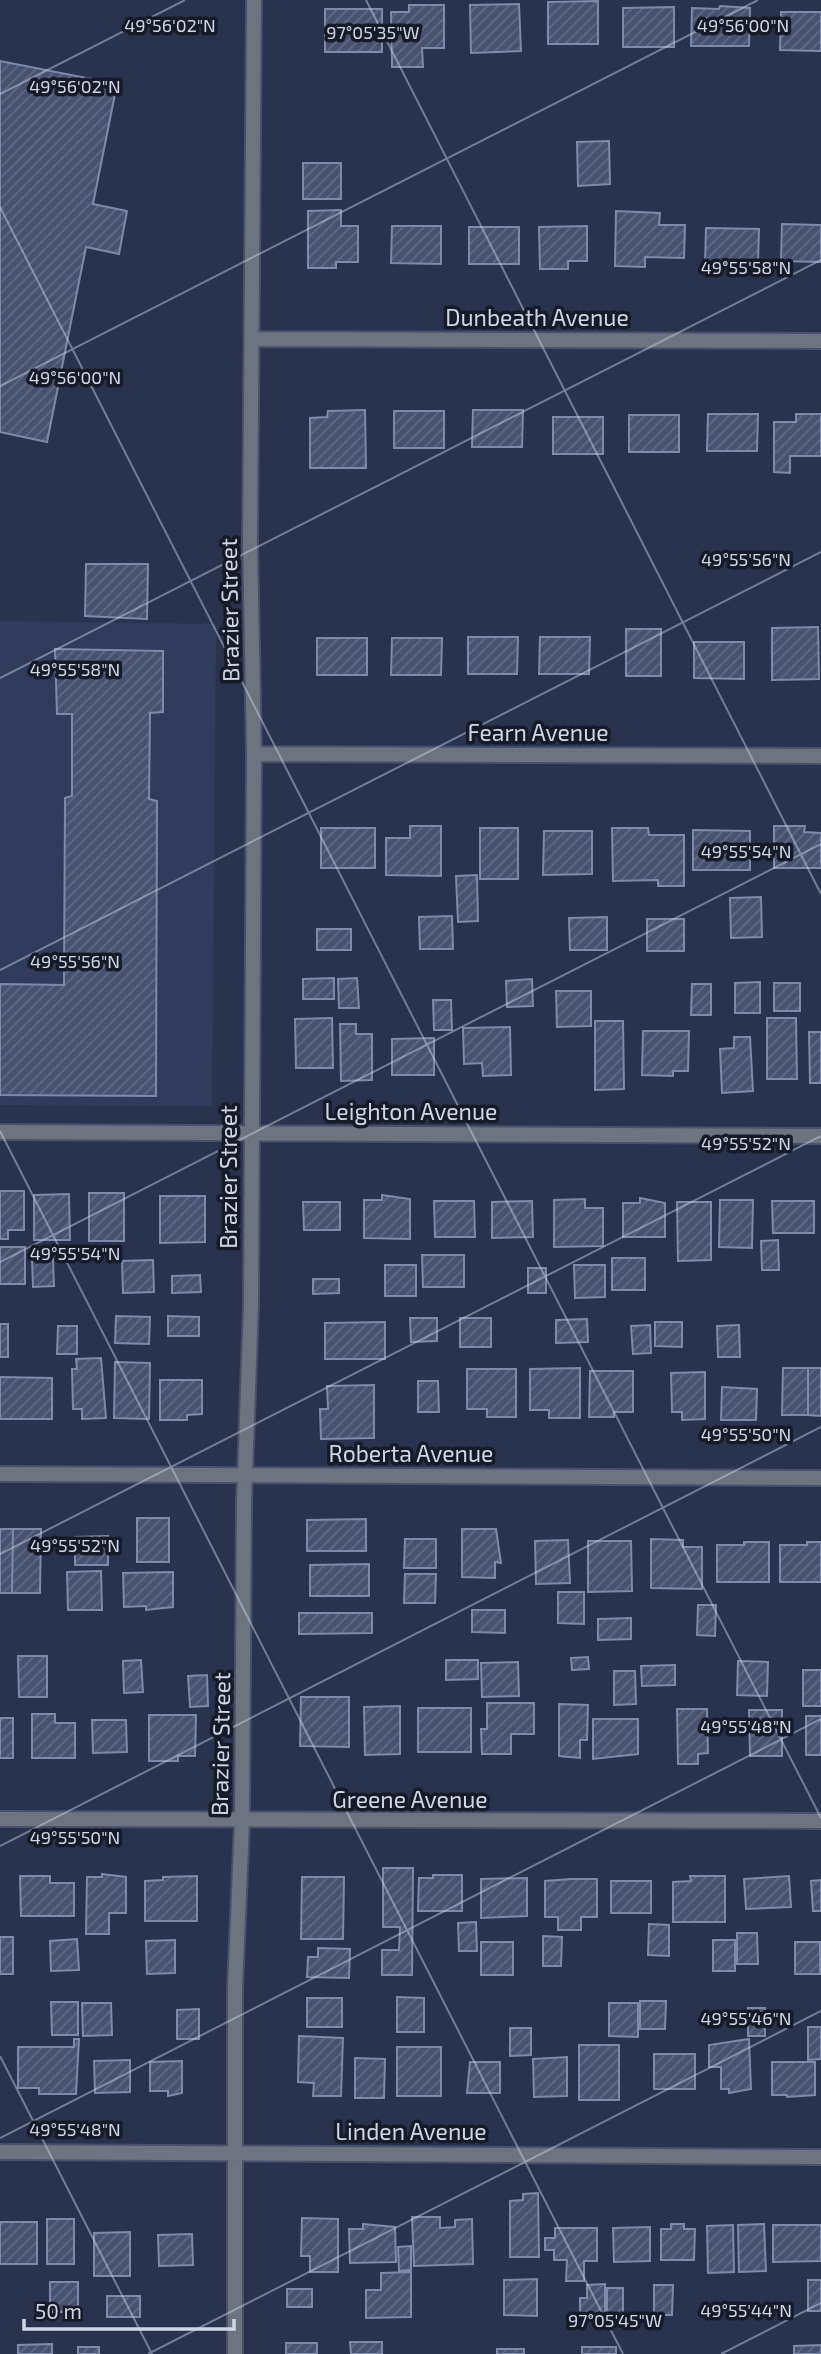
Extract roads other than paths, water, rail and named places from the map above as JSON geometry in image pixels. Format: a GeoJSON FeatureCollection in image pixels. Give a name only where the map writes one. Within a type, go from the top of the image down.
{"type":"FeatureCollection","features":[{"type":"Feature","properties":{"kind":"street","name":"Brazier Street"},"geometry":{"type":"LineString","coordinates":[[235,2354],[235,1988],[242,1822],[244,1475],[251,1305],[254,754],[250,543],[254,0]]}},
{"type":"Feature","properties":{"kind":"street","name":"Dunbeath Avenue"},"geometry":{"type":"LineString","coordinates":[[253,339],[821,341]]}},
{"type":"Feature","properties":{"kind":"street","name":"Fearn Avenue"},"geometry":{"type":"LineString","coordinates":[[254,754],[821,756]]}},
{"type":"Feature","properties":{"kind":"street","name":"Leighton Avenue"},"geometry":{"type":"LineString","coordinates":[[0,1132],[821,1136]]}},
{"type":"Feature","properties":{"kind":"street","name":"Roberta Avenue"},"geometry":{"type":"LineString","coordinates":[[0,1474],[821,1478]]}},
{"type":"Feature","properties":{"kind":"street","name":"Greene Avenue"},"geometry":{"type":"LineString","coordinates":[[0,1819],[242,1822],[821,1821]]}},
{"type":"Feature","properties":{"kind":"street","name":"Linden Avenue"},"geometry":{"type":"LineString","coordinates":[[0,2152],[821,2157]]}}]}
